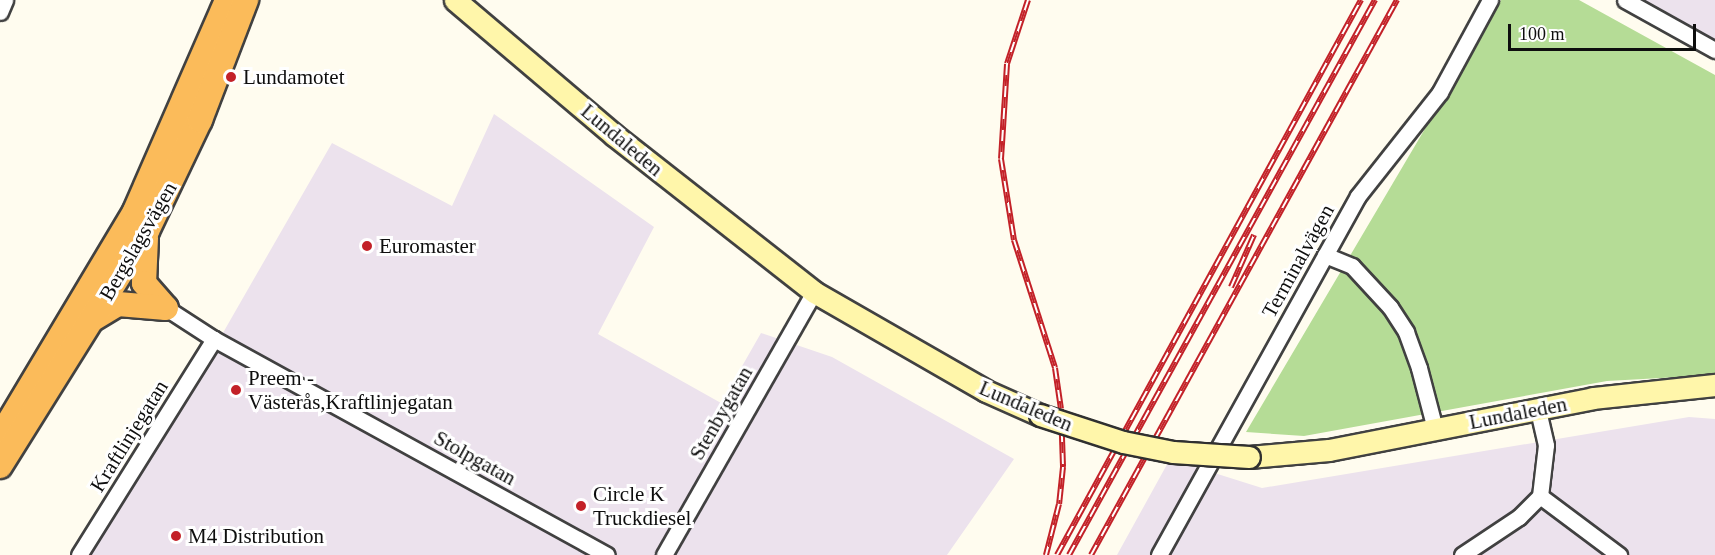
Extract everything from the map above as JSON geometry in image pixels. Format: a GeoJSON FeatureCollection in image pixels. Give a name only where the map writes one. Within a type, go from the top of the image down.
{"type":"FeatureCollection","features":[{"type":"Feature","properties":{"kind":"highway","name":"Bergslagsvägen"},"geometry":{"type":"LineString","coordinates":[[0,437],[135,211],[227,0]]}},
{"type":"Feature","properties":{"kind":"highway","name":"Bergslagsvägen"},"geometry":{"type":"LineString","coordinates":[[0,466],[147,231],[200,120],[246,0]]}},
{"type":"Feature","properties":{"kind":"highway"},"geometry":{"type":"LineString","coordinates":[[147,231],[144,283],[166,308]]}},
{"type":"Feature","properties":{"kind":"highway"},"geometry":{"type":"LineString","coordinates":[[92,321],[118,304],[166,308]]}},
{"type":"Feature","properties":{"kind":"main road","name":"Lundaleden"},"geometry":{"type":"LineString","coordinates":[[455,0],[614,135],[814,292],[986,391],[1040,415],[1153,448],[1249,456],[1329,450],[1623,394],[1715,385]]}},
{"type":"Feature","properties":{"kind":"street"},"geometry":{"type":"LineString","coordinates":[[0,12],[5,0]]}},
{"type":"Feature","properties":{"kind":"street","name":"Terminalvägen"},"geometry":{"type":"LineString","coordinates":[[1160,555],[1358,196],[1440,92],[1490,0]]}},
{"type":"Feature","properties":{"kind":"street"},"geometry":{"type":"LineString","coordinates":[[1625,0],[1715,50]]}},
{"type":"Feature","properties":{"kind":"street"},"geometry":{"type":"LineString","coordinates":[[1325,255],[1352,267],[1390,307],[1406,332],[1419,368],[1435,429]]}},
{"type":"Feature","properties":{"kind":"street","name":"Stenbygatan"},"geometry":{"type":"LineString","coordinates":[[664,555],[814,292]]}},
{"type":"Feature","properties":{"kind":"street","name":"Stolpgatan"},"geometry":{"type":"LineString","coordinates":[[166,308],[214,339],[607,555]]}},
{"type":"Feature","properties":{"kind":"street","name":"Kraftlinjegatan"},"geometry":{"type":"LineString","coordinates":[[79,555],[214,339]]}},
{"type":"Feature","properties":{"kind":"street"},"geometry":{"type":"LineString","coordinates":[[1462,555],[1478,551],[1540,496],[1546,446],[1538,410]]}},
{"type":"Feature","properties":{"kind":"street"},"geometry":{"type":"LineString","coordinates":[[1540,496],[1619,555]]}},
{"type":"Feature","properties":{"kind":"shaded area"},"geometry":{"type":"Polygon","coordinates":[[[1618,0],[1715,0],[1715,52],[1618,0]]]}},
{"type":"Feature","properties":{"kind":"shaded area"},"geometry":{"type":"Polygon","coordinates":[[[494,114],[654,227],[598,334],[721,403],[761,333],[832,357],[1014,459],[947,555],[85,555],[220,338],[332,143],[452,206],[494,114]]]}},
{"type":"Feature","properties":{"kind":"shaded area"},"geometry":{"type":"Polygon","coordinates":[[[1689,417],[1715,419],[1715,555],[1117,555],[1170,459],[1262,488],[1689,417]]]}},
{"type":"Feature","properties":{"kind":"green space"},"geometry":{"type":"Polygon","coordinates":[[[1501,0],[1579,0],[1715,75],[1715,375],[1607,381],[1304,436],[1246,432],[1501,0]]]}},
{"type":"Feature","properties":{"kind":"railway"},"geometry":{"type":"LineString","coordinates":[[1028,0],[1007,64],[1001,159],[1014,240],[1055,368],[1061,409],[1063,467],[1059,504],[1046,555]]}},
{"type":"Feature","properties":{"kind":"railway"},"geometry":{"type":"LineString","coordinates":[[1057,555],[1361,0]]}},
{"type":"Feature","properties":{"kind":"railway"},"geometry":{"type":"LineString","coordinates":[[1069,555],[1375,0]]}},
{"type":"Feature","properties":{"kind":"railway"},"geometry":{"type":"LineString","coordinates":[[1091,555],[1397,0]]}},
{"type":"Feature","properties":{"kind":"railway"},"geometry":{"type":"LineString","coordinates":[[1231,287],[1254,235]]}},
{"type":"Feature","properties":{"kind":"place","name":"Lundamotet"},"geometry":{"type":"Point","coordinates":[231,77]}},
{"type":"Feature","properties":{"kind":"place","name":"Euromaster"},"geometry":{"type":"Point","coordinates":[367,246]}},
{"type":"Feature","properties":{"kind":"place","name":"Preem - Västerås,Kraftlinjegatan"},"geometry":{"type":"Point","coordinates":[236,390]}},
{"type":"Feature","properties":{"kind":"place","name":"Circle K Truckdiesel"},"geometry":{"type":"Point","coordinates":[581,506]}},
{"type":"Feature","properties":{"kind":"place","name":"M4 Distribution"},"geometry":{"type":"Point","coordinates":[176,536]}}]}
